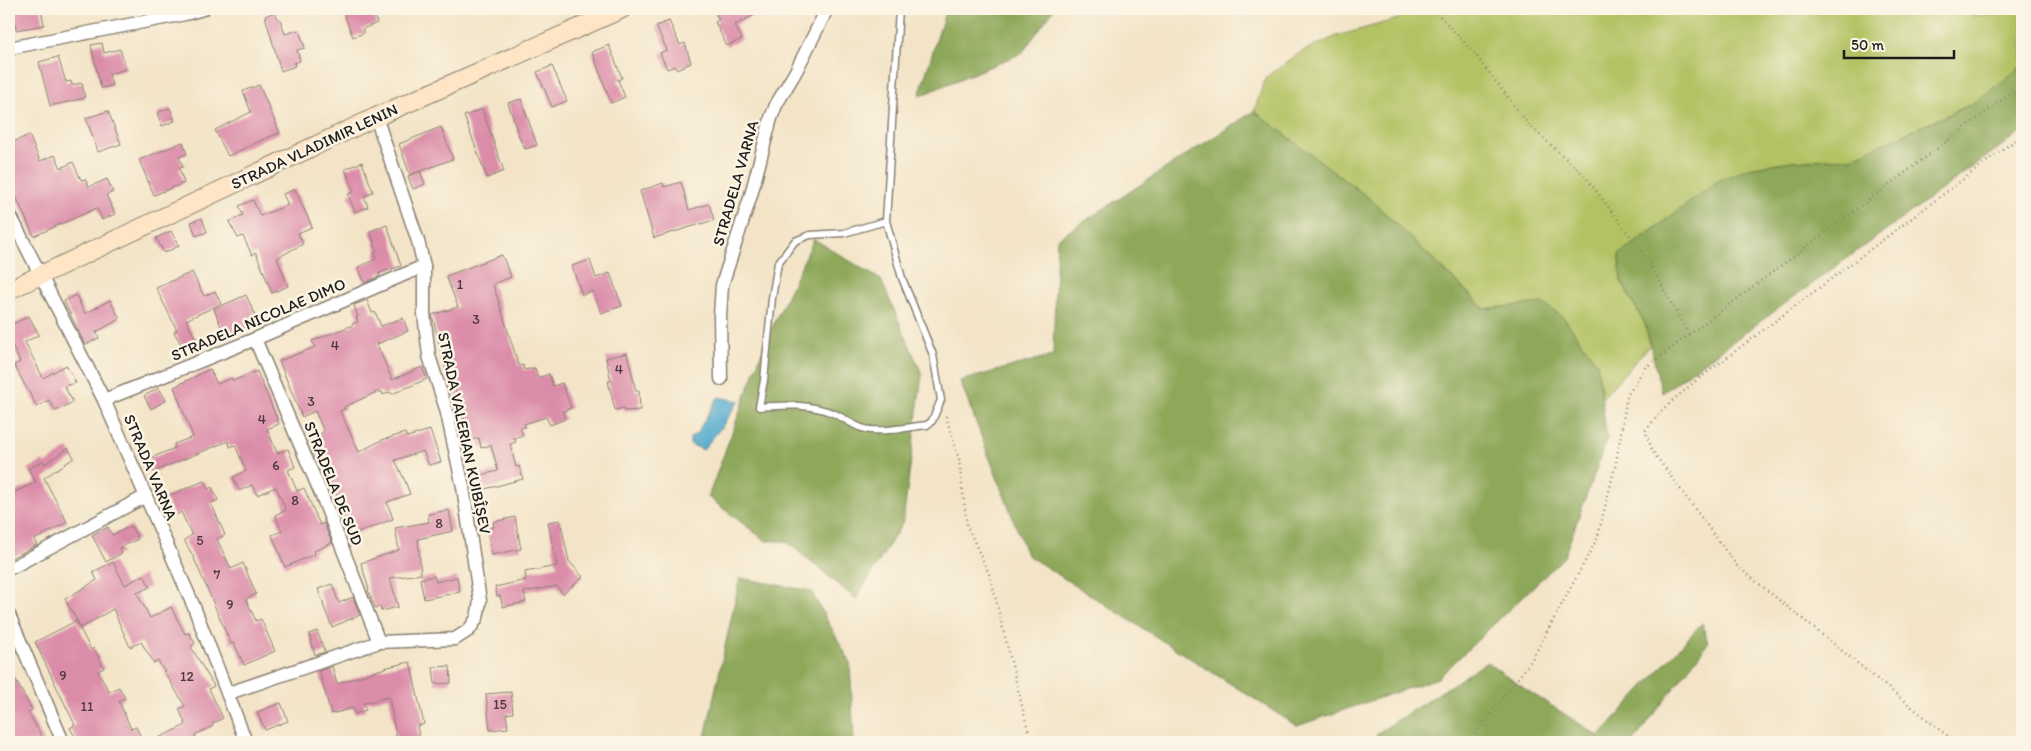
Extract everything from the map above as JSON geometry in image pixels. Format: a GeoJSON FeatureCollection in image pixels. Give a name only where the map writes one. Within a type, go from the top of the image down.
{"type":"FeatureCollection","features":[{"type":"Feature","properties":{"kind":"main road","name":"STRADA VLADIMIR LENIN"},"geometry":{"type":"LineString","coordinates":[[9,290],[376,116],[622,9]]}},
{"type":"Feature","properties":{"kind":"street"},"geometry":{"type":"LineString","coordinates":[[9,48],[204,9]]}},
{"type":"Feature","properties":{"kind":"street","name":"STRADELA VARNA"},"geometry":{"type":"LineString","coordinates":[[721,378],[720,316],[722,285],[751,195],[776,104],[796,71],[827,9]]}},
{"type":"Feature","properties":{"kind":"street","name":"STRADA VALERIAN KUIBÎȘEV"},"geometry":{"type":"LineString","coordinates":[[229,693],[378,642],[454,639],[469,630],[477,618],[480,601],[461,478],[446,409],[429,356],[424,314],[424,266],[418,241],[376,116]]}},
{"type":"Feature","properties":{"kind":"street","name":"STRADA VARNA"},"geometry":{"type":"LineString","coordinates":[[9,213],[104,400],[229,693],[246,742]]}},
{"type":"Feature","properties":{"kind":"street","name":"STRADELA NICOLAE DIMO"},"geometry":{"type":"LineString","coordinates":[[104,400],[255,339],[424,266]]}},
{"type":"Feature","properties":{"kind":"street","name":"STRADELA DE SUD"},"geometry":{"type":"LineString","coordinates":[[255,339],[322,496],[378,642]]}},
{"type":"Feature","properties":{"kind":"street"},"geometry":{"type":"LineString","coordinates":[[9,569],[146,496]]}},
{"type":"Feature","properties":{"kind":"street"},"geometry":{"type":"LineString","coordinates":[[9,615],[63,742]]}},
{"type":"Feature","properties":{"kind":"lane"},"geometry":{"type":"LineString","coordinates":[[886,221],[844,233],[810,235],[795,241],[778,263],[759,407],[789,405],[809,407],[834,413],[862,429],[888,430],[927,425],[932,421],[941,400],[933,355],[902,278],[886,221],[899,9]]}},
{"type":"Feature","properties":{"kind":"path"},"geometry":{"type":"LineString","coordinates":[[1432,9],[1474,53],[1529,125],[1584,176],[1646,257],[1688,335]]}},
{"type":"Feature","properties":{"kind":"path"},"geometry":{"type":"LineString","coordinates":[[1470,742],[1530,661],[1597,539],[1616,463],[1627,396],[1645,368],[2022,85]]}},
{"type":"Feature","properties":{"kind":"path"},"geometry":{"type":"LineString","coordinates":[[1955,742],[1737,566],[1653,452],[1645,431],[1663,410],[1693,383],[2022,135]]}},
{"type":"Feature","properties":{"kind":"path"},"geometry":{"type":"LineString","coordinates":[[941,400],[959,460],[967,526],[990,576],[1032,742]]}},
{"type":"Feature","properties":{"kind":"green space"},"geometry":{"type":"Polygon","coordinates":[[[946,9],[1054,9],[1022,53],[919,96],[946,9]]]}},
{"type":"Feature","properties":{"kind":"green space"},"geometry":{"type":"Polygon","coordinates":[[[1412,9],[1969,9],[1973,16],[1993,14],[1996,9],[2022,9],[2022,66],[1974,103],[1851,158],[1792,161],[1748,168],[1679,211],[1620,255],[1621,281],[1645,324],[1650,345],[1602,398],[1597,363],[1542,304],[1485,309],[1370,199],[1254,111],[1266,77],[1301,52],[1337,36],[1398,19],[1412,9]]]}},
{"type":"Feature","properties":{"kind":"green space"},"geometry":{"type":"Polygon","coordinates":[[[2022,66],[2022,131],[1662,393],[1645,324],[1621,281],[1619,255],[1718,181],[1748,168],[1792,161],[1851,158],[1974,103],[2022,66]]]}},
{"type":"Feature","properties":{"kind":"green space"},"geometry":{"type":"Polygon","coordinates":[[[1254,111],[1370,199],[1484,309],[1542,303],[1563,317],[1597,363],[1607,439],[1564,557],[1438,678],[1297,726],[1027,555],[960,381],[1053,355],[1057,239],[1254,111]]]}},
{"type":"Feature","properties":{"kind":"green space"},"geometry":{"type":"Polygon","coordinates":[[[814,239],[881,280],[922,374],[903,522],[856,599],[786,541],[766,541],[708,497],[768,336],[814,239]]]}},
{"type":"Feature","properties":{"kind":"green space"},"geometry":{"type":"Polygon","coordinates":[[[740,578],[811,591],[850,662],[854,742],[704,742],[740,578]]]}},
{"type":"Feature","properties":{"kind":"green space"},"geometry":{"type":"Polygon","coordinates":[[[1702,623],[1708,643],[1633,742],[1380,742],[1376,734],[1487,662],[1525,689],[1599,736],[1702,623]]]}},
{"type":"Feature","properties":{"kind":"water"},"geometry":{"type":"Polygon","coordinates":[[[718,397],[739,401],[703,450],[690,444],[690,438],[697,433],[718,397]]]}},
{"type":"Feature","properties":{"kind":"building"},"geometry":{"type":"Polygon","coordinates":[[[9,9],[41,9],[44,25],[16,30],[15,22],[10,23],[9,9]]]}},
{"type":"Feature","properties":{"kind":"building"},"geometry":{"type":"Polygon","coordinates":[[[342,9],[372,9],[377,23],[362,29],[364,33],[353,37],[342,9]]]}},
{"type":"Feature","properties":{"kind":"building"},"geometry":{"type":"Polygon","coordinates":[[[713,9],[766,9],[735,25],[742,39],[727,46],[715,22],[719,20],[713,9]]]}},
{"type":"Feature","properties":{"kind":"building"},"geometry":{"type":"Polygon","coordinates":[[[275,12],[278,19],[280,19],[285,34],[299,30],[305,48],[297,50],[300,61],[294,63],[295,66],[281,71],[265,16],[275,12]]]}},
{"type":"Feature","properties":{"kind":"building"},"geometry":{"type":"Polygon","coordinates":[[[669,21],[680,45],[685,43],[691,63],[676,69],[675,66],[667,69],[660,53],[667,50],[656,26],[669,21]]]}},
{"type":"Feature","properties":{"kind":"building"},"geometry":{"type":"Polygon","coordinates":[[[102,43],[104,53],[120,49],[126,69],[109,74],[112,86],[101,88],[91,45],[102,43]]]}},
{"type":"Feature","properties":{"kind":"building"},"geometry":{"type":"Polygon","coordinates":[[[609,45],[622,78],[618,80],[625,97],[611,103],[592,52],[609,45]]]}},
{"type":"Feature","properties":{"kind":"building"},"geometry":{"type":"Polygon","coordinates":[[[58,57],[66,82],[71,81],[72,85],[82,83],[85,98],[50,106],[39,62],[58,57]]]}},
{"type":"Feature","properties":{"kind":"building"},"geometry":{"type":"Polygon","coordinates":[[[552,66],[567,101],[552,107],[537,72],[552,66]]]}},
{"type":"Feature","properties":{"kind":"building"},"geometry":{"type":"Polygon","coordinates":[[[259,85],[280,133],[228,156],[215,130],[251,112],[243,91],[259,85]]]}},
{"type":"Feature","properties":{"kind":"building"},"geometry":{"type":"Polygon","coordinates":[[[521,99],[537,145],[525,149],[508,103],[521,99]]]}},
{"type":"Feature","properties":{"kind":"building"},"geometry":{"type":"Polygon","coordinates":[[[170,108],[175,121],[162,126],[157,113],[170,108]]]}},
{"type":"Feature","properties":{"kind":"building"},"geometry":{"type":"Polygon","coordinates":[[[482,109],[504,171],[487,178],[464,116],[482,109]]]}},
{"type":"Feature","properties":{"kind":"building"},"geometry":{"type":"Polygon","coordinates":[[[108,111],[121,144],[98,152],[86,118],[108,111]]]}},
{"type":"Feature","properties":{"kind":"building"},"geometry":{"type":"Polygon","coordinates":[[[441,127],[453,159],[410,175],[399,144],[441,127]]]}},
{"type":"Feature","properties":{"kind":"building"},"geometry":{"type":"Polygon","coordinates":[[[29,135],[40,161],[55,155],[61,168],[73,162],[81,180],[85,179],[89,187],[107,179],[113,192],[106,195],[115,214],[102,220],[97,208],[34,236],[9,182],[9,144],[29,135]]]}},
{"type":"Feature","properties":{"kind":"building"},"geometry":{"type":"Polygon","coordinates":[[[183,142],[187,154],[179,157],[183,167],[179,168],[184,183],[154,195],[139,160],[183,142]]]}},
{"type":"Feature","properties":{"kind":"building"},"geometry":{"type":"Polygon","coordinates":[[[362,162],[373,192],[364,196],[368,207],[355,212],[348,194],[354,192],[345,169],[362,162]]]}},
{"type":"Feature","properties":{"kind":"building"},"geometry":{"type":"Polygon","coordinates":[[[420,171],[425,184],[413,189],[408,176],[420,171]]]}},
{"type":"Feature","properties":{"kind":"building"},"geometry":{"type":"Polygon","coordinates":[[[681,182],[689,210],[709,204],[714,220],[654,238],[640,191],[663,183],[664,187],[681,182]]]}},
{"type":"Feature","properties":{"kind":"building"},"geometry":{"type":"Polygon","coordinates":[[[295,189],[312,227],[298,233],[303,244],[277,258],[288,286],[272,293],[256,253],[252,255],[243,236],[238,238],[229,222],[243,215],[239,206],[253,200],[260,216],[288,205],[283,194],[295,189]]]}},
{"type":"Feature","properties":{"kind":"building"},"geometry":{"type":"Polygon","coordinates":[[[202,218],[207,232],[196,236],[191,222],[202,218]]]}},
{"type":"Feature","properties":{"kind":"building"},"geometry":{"type":"Polygon","coordinates":[[[387,225],[401,266],[379,273],[380,276],[365,283],[358,267],[376,259],[374,253],[377,252],[370,231],[387,225]]]}},
{"type":"Feature","properties":{"kind":"building"},"geometry":{"type":"Polygon","coordinates":[[[171,231],[179,246],[164,253],[156,238],[171,231]]]}},
{"type":"Feature","properties":{"kind":"building"},"geometry":{"type":"Polygon","coordinates":[[[502,255],[511,277],[493,284],[519,366],[523,365],[524,370],[535,368],[538,378],[549,374],[553,386],[562,383],[571,408],[562,412],[565,419],[550,425],[546,417],[524,424],[525,427],[520,428],[523,435],[514,438],[516,442],[510,444],[516,467],[519,466],[523,479],[485,489],[481,475],[498,471],[491,445],[481,448],[479,438],[470,440],[449,369],[446,371],[432,315],[458,307],[446,276],[502,255]]]}},
{"type":"Feature","properties":{"kind":"building"},"geometry":{"type":"Polygon","coordinates":[[[590,260],[596,278],[610,273],[622,306],[601,313],[593,291],[582,295],[572,266],[590,260]]]}},
{"type":"Feature","properties":{"kind":"building"},"geometry":{"type":"Polygon","coordinates":[[[192,272],[204,296],[215,291],[221,304],[186,320],[197,341],[184,349],[174,332],[177,330],[156,288],[192,272]]]}},
{"type":"Feature","properties":{"kind":"building"},"geometry":{"type":"Polygon","coordinates":[[[76,295],[85,314],[110,300],[120,319],[96,332],[99,338],[85,345],[64,301],[76,295]]]}},
{"type":"Feature","properties":{"kind":"building"},"geometry":{"type":"Polygon","coordinates":[[[246,295],[256,317],[253,319],[255,323],[227,335],[224,328],[222,329],[214,309],[246,295]]]}},
{"type":"Feature","properties":{"kind":"building"},"geometry":{"type":"Polygon","coordinates":[[[367,300],[372,313],[375,312],[381,326],[403,318],[408,331],[377,344],[392,380],[422,367],[427,379],[392,394],[390,392],[383,395],[382,392],[377,392],[344,407],[345,409],[340,411],[359,452],[382,440],[405,433],[407,437],[430,430],[441,462],[429,465],[423,451],[395,460],[410,494],[387,502],[393,519],[347,537],[339,517],[344,512],[311,438],[324,432],[315,411],[302,417],[279,361],[315,347],[312,341],[358,322],[354,305],[367,300]]]}},
{"type":"Feature","properties":{"kind":"building"},"geometry":{"type":"Polygon","coordinates":[[[29,316],[39,335],[25,342],[43,378],[66,365],[76,383],[64,386],[73,402],[56,411],[49,400],[37,407],[14,365],[20,362],[9,339],[9,326],[29,316]]]}},
{"type":"Feature","properties":{"kind":"building"},"geometry":{"type":"Polygon","coordinates":[[[627,353],[636,391],[639,391],[640,410],[624,411],[624,408],[615,410],[608,381],[611,381],[606,358],[627,353]]]}},
{"type":"Feature","properties":{"kind":"building"},"geometry":{"type":"Polygon","coordinates":[[[210,369],[217,384],[232,378],[233,381],[257,371],[279,424],[267,429],[277,453],[288,449],[295,467],[288,470],[297,491],[304,488],[320,525],[324,523],[332,543],[314,551],[315,554],[285,567],[272,535],[282,531],[275,515],[286,510],[276,487],[257,495],[252,485],[239,491],[233,477],[246,471],[235,445],[230,447],[228,441],[153,472],[148,459],[175,448],[174,444],[193,437],[174,387],[210,369]]]}},
{"type":"Feature","properties":{"kind":"building"},"geometry":{"type":"Polygon","coordinates":[[[159,388],[166,400],[151,409],[144,396],[159,388]]]}},
{"type":"Feature","properties":{"kind":"building"},"geometry":{"type":"Polygon","coordinates":[[[68,448],[74,458],[44,478],[67,522],[34,540],[37,545],[9,559],[9,495],[36,482],[28,469],[43,461],[45,464],[68,448]]]}},
{"type":"Feature","properties":{"kind":"building"},"geometry":{"type":"Polygon","coordinates":[[[204,481],[208,489],[212,487],[218,500],[211,503],[225,535],[217,539],[231,569],[243,563],[256,594],[246,599],[256,621],[261,619],[275,651],[244,665],[234,643],[231,644],[193,556],[184,540],[192,535],[181,512],[174,516],[165,497],[204,481]]]}},
{"type":"Feature","properties":{"kind":"building"},"geometry":{"type":"Polygon","coordinates":[[[449,510],[453,531],[418,539],[421,574],[390,578],[398,607],[381,611],[380,606],[375,608],[361,563],[399,550],[395,528],[429,522],[428,514],[449,510]]]}},
{"type":"Feature","properties":{"kind":"building"},"geometry":{"type":"Polygon","coordinates":[[[515,517],[521,549],[492,555],[487,529],[494,527],[493,522],[515,517]]]}},
{"type":"Feature","properties":{"kind":"building"},"geometry":{"type":"Polygon","coordinates":[[[560,520],[569,561],[583,577],[563,594],[557,586],[524,592],[526,602],[503,607],[495,587],[526,580],[525,572],[557,566],[548,522],[560,520]]]}},
{"type":"Feature","properties":{"kind":"building"},"geometry":{"type":"Polygon","coordinates":[[[131,526],[138,539],[119,548],[122,553],[106,562],[92,535],[108,527],[112,535],[131,526]]]}},
{"type":"Feature","properties":{"kind":"building"},"geometry":{"type":"Polygon","coordinates":[[[113,562],[125,585],[144,575],[150,587],[137,593],[150,618],[171,607],[185,634],[189,633],[195,643],[191,647],[214,686],[209,689],[223,718],[212,724],[213,726],[195,735],[197,742],[150,742],[186,725],[179,709],[185,706],[158,661],[154,663],[141,642],[130,647],[113,609],[81,628],[65,599],[97,580],[93,572],[113,562]]]}},
{"type":"Feature","properties":{"kind":"building"},"geometry":{"type":"Polygon","coordinates":[[[434,576],[436,582],[457,577],[460,592],[424,599],[420,579],[434,576]]]}},
{"type":"Feature","properties":{"kind":"building"},"geometry":{"type":"Polygon","coordinates":[[[332,584],[339,603],[353,597],[360,615],[332,627],[318,589],[332,584]]]}},
{"type":"Feature","properties":{"kind":"building"},"geometry":{"type":"Polygon","coordinates":[[[76,621],[91,650],[94,648],[104,668],[98,671],[109,692],[119,687],[125,698],[119,701],[131,729],[136,727],[141,737],[129,742],[78,742],[70,728],[75,725],[35,642],[76,621]]]}},
{"type":"Feature","properties":{"kind":"building"},"geometry":{"type":"Polygon","coordinates":[[[317,631],[325,652],[315,655],[309,634],[317,631]]]}},
{"type":"Feature","properties":{"kind":"building"},"geometry":{"type":"Polygon","coordinates":[[[410,662],[424,724],[417,726],[420,741],[397,742],[389,697],[364,703],[366,710],[355,714],[353,708],[331,714],[319,671],[332,666],[337,684],[388,667],[410,662]]]}},
{"type":"Feature","properties":{"kind":"building"},"geometry":{"type":"Polygon","coordinates":[[[450,666],[451,683],[435,684],[433,667],[450,666]]]}},
{"type":"Feature","properties":{"kind":"building"},"geometry":{"type":"Polygon","coordinates":[[[9,668],[32,710],[28,712],[45,742],[9,742],[9,668]]]}},
{"type":"Feature","properties":{"kind":"building"},"geometry":{"type":"Polygon","coordinates":[[[511,692],[513,713],[506,714],[508,728],[490,730],[486,694],[511,692]]]}},
{"type":"Feature","properties":{"kind":"building"},"geometry":{"type":"Polygon","coordinates":[[[281,703],[288,721],[265,730],[257,712],[281,703]]]}}]}
